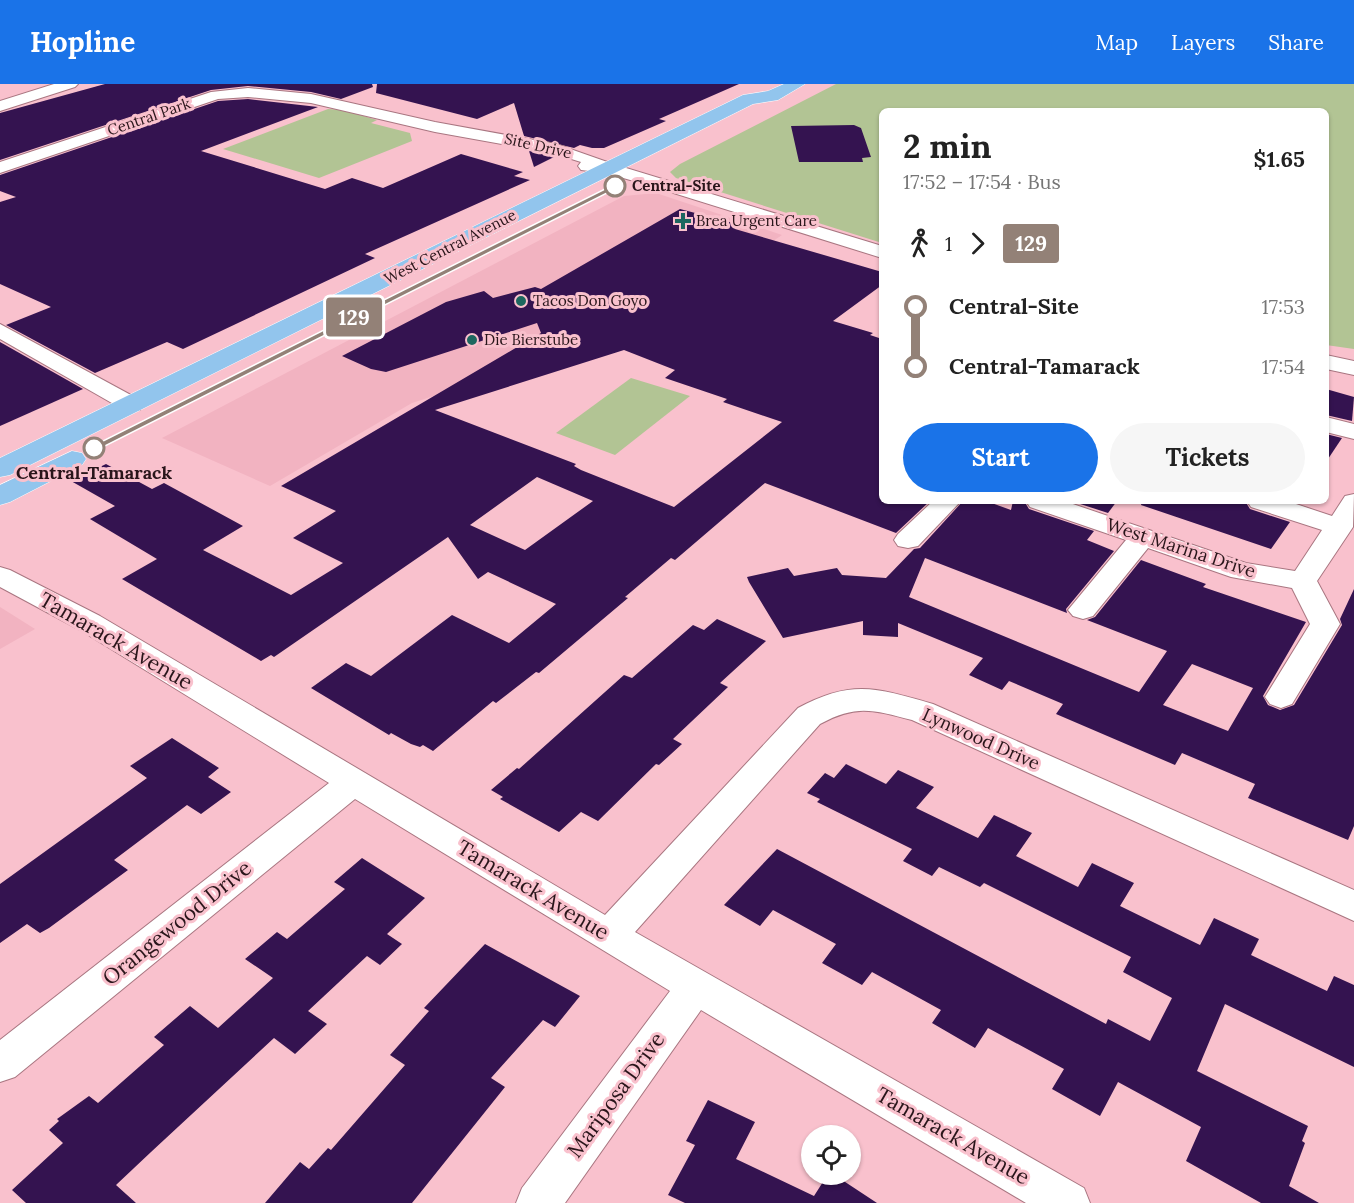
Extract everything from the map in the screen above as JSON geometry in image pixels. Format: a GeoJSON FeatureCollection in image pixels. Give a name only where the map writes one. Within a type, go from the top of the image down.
{"type":"FeatureCollection","features":[{"type":"Feature","properties":{"kind":"main road","name":"West Central Avenue"},"geometry":{"type":"LineString","coordinates":[[0,469],[749,99],[772,96],[797,84]]}},
{"type":"Feature","properties":{"kind":"main road","name":"West Central Avenue"},"geometry":{"type":"LineString","coordinates":[[683,152],[763,110],[772,96]]}},
{"type":"Feature","properties":{"kind":"main road","name":"West Central Avenue"},"geometry":{"type":"LineString","coordinates":[[0,496],[663,162]]}},
{"type":"Feature","properties":{"kind":"street"},"geometry":{"type":"LineString","coordinates":[[0,106],[70,84]]}},
{"type":"Feature","properties":{"kind":"street","name":"Central Park"},"geometry":{"type":"LineString","coordinates":[[0,168],[216,95],[234,92],[271,93],[338,101]]}},
{"type":"Feature","properties":{"kind":"street","name":"Site Drive"},"geometry":{"type":"LineString","coordinates":[[338,101],[466,133],[482,141],[574,164],[607,168],[636,176],[879,251]]}},
{"type":"Feature","properties":{"kind":"street"},"geometry":{"type":"LineString","coordinates":[[0,330],[132,405]]}},
{"type":"Feature","properties":{"kind":"street"},"geometry":{"type":"LineString","coordinates":[[1329,363],[1354,368]]}},
{"type":"Feature","properties":{"kind":"street"},"geometry":{"type":"LineString","coordinates":[[1329,425],[1354,432]]}},
{"type":"Feature","properties":{"kind":"street"},"geometry":{"type":"LineString","coordinates":[[1281,697],[1325,624],[1304,581],[1354,502]]}},
{"type":"Feature","properties":{"kind":"street"},"geometry":{"type":"LineString","coordinates":[[908,540],[945,504]]}},
{"type":"Feature","properties":{"kind":"street","name":"West Marina Drive"},"geometry":{"type":"LineString","coordinates":[[1049,504],[1242,571],[1304,581]]}},
{"type":"Feature","properties":{"kind":"street"},"geometry":{"type":"LineString","coordinates":[[1269,504],[1340,527]]}},
{"type":"Feature","properties":{"kind":"street"},"geometry":{"type":"LineString","coordinates":[[1083,610],[1143,537]]}},
{"type":"Feature","properties":{"kind":"street","name":"Tamarack Avenue"},"geometry":{"type":"LineString","coordinates":[[0,576],[90,623],[609,936],[1068,1203]]}},
{"type":"Feature","properties":{"kind":"street","name":"Lynwood Drive"},"geometry":{"type":"LineString","coordinates":[[609,936],[809,716],[831,703],[855,696],[922,712],[1354,906]]}},
{"type":"Feature","properties":{"kind":"street","name":"Orangewood Drive"},"geometry":{"type":"LineString","coordinates":[[0,1064],[354,782]]}},
{"type":"Feature","properties":{"kind":"street","name":"Mariposa Drive"},"geometry":{"type":"LineString","coordinates":[[537,1203],[695,987]]}},
{"type":"Feature","properties":{"kind":"shaded area"},"geometry":{"type":"Polygon","coordinates":[[[656,193],[782,235],[644,328],[412,403],[270,486],[162,438],[624,196],[656,193]]]}},
{"type":"Feature","properties":{"kind":"shaded area"},"geometry":{"type":"Polygon","coordinates":[[[0,607],[35,629],[0,649],[0,607]]]}},
{"type":"Feature","properties":{"kind":"green space"},"geometry":{"type":"Polygon","coordinates":[[[836,84],[1354,84],[1354,349],[1329,345],[1329,108],[879,108],[879,242],[676,178],[670,172],[680,164],[836,84]]]}},
{"type":"Feature","properties":{"kind":"green space"},"geometry":{"type":"Polygon","coordinates":[[[328,109],[343,110],[377,120],[371,123],[410,133],[412,141],[319,178],[223,149],[328,109]]]}},
{"type":"Feature","properties":{"kind":"green space"},"geometry":{"type":"Polygon","coordinates":[[[631,378],[690,396],[615,455],[556,433],[631,378]]]}},
{"type":"Feature","properties":{"kind":"building"},"geometry":{"type":"Polygon","coordinates":[[[105,84],[372,84],[373,87],[341,99],[311,92],[248,86],[211,90],[0,160],[0,113],[105,84]]]}},
{"type":"Feature","properties":{"kind":"building"},"geometry":{"type":"Polygon","coordinates":[[[377,84],[739,84],[659,119],[666,121],[604,148],[580,145],[574,148],[524,136],[514,103],[477,119],[376,93],[377,84]]]}},
{"type":"Feature","properties":{"kind":"building"},"geometry":{"type":"Polygon","coordinates":[[[248,99],[318,107],[201,151],[325,189],[352,178],[383,188],[461,154],[523,172],[514,176],[530,180],[365,254],[375,258],[183,349],[167,342],[95,373],[6,325],[51,307],[0,284],[0,202],[16,197],[0,191],[0,175],[218,101],[248,99]]]}},
{"type":"Feature","properties":{"kind":"building"},"geometry":{"type":"Polygon","coordinates":[[[854,125],[861,128],[871,157],[862,158],[863,162],[799,162],[791,126],[854,125]]]}},
{"type":"Feature","properties":{"kind":"building"},"geometry":{"type":"Polygon","coordinates":[[[529,151],[551,155],[556,156],[534,167],[529,151]]]}},
{"type":"Feature","properties":{"kind":"building"},"geometry":{"type":"Polygon","coordinates":[[[680,209],[741,225],[735,229],[879,271],[879,287],[833,321],[873,333],[870,335],[879,338],[879,504],[927,504],[896,533],[765,483],[675,560],[671,558],[625,597],[628,598],[539,673],[536,672],[496,703],[493,701],[433,751],[423,745],[420,747],[411,744],[391,733],[389,735],[311,688],[346,663],[371,676],[452,615],[509,643],[556,604],[488,572],[478,579],[448,537],[274,657],[271,655],[261,661],[122,579],[157,559],[90,519],[115,506],[71,481],[106,464],[152,489],[164,483],[243,526],[203,550],[291,595],[343,563],[293,538],[336,511],[281,486],[541,333],[537,323],[386,372],[371,369],[342,356],[446,302],[484,291],[493,298],[535,287],[541,289],[680,209]],[[624,350],[435,410],[576,464],[574,466],[581,470],[674,507],[782,422],[723,402],[727,399],[665,378],[675,370],[624,350]],[[537,477],[470,525],[525,550],[593,501],[537,477]]]}},
{"type":"Feature","properties":{"kind":"building"},"geometry":{"type":"Polygon","coordinates":[[[0,342],[83,389],[0,426],[0,342]]]}},
{"type":"Feature","properties":{"kind":"building"},"geometry":{"type":"Polygon","coordinates":[[[1329,390],[1354,397],[1352,421],[1329,416],[1329,390]]]}},
{"type":"Feature","properties":{"kind":"building"},"geometry":{"type":"Polygon","coordinates":[[[1329,435],[1342,438],[1329,458],[1329,435]]]}},
{"type":"Feature","properties":{"kind":"building"},"geometry":{"type":"Polygon","coordinates":[[[960,504],[994,504],[1011,510],[1012,504],[1026,504],[1029,509],[1094,531],[1087,540],[1114,551],[1066,609],[1067,613],[925,558],[909,597],[1139,692],[1167,651],[1087,620],[1095,617],[1141,560],[1206,584],[1203,587],[1306,622],[1263,696],[1268,705],[1280,710],[1294,705],[1342,625],[1340,619],[1354,589],[1354,826],[1348,840],[1248,798],[1255,784],[1182,753],[1175,765],[1056,714],[1063,704],[1009,681],[1002,690],[969,675],[983,658],[898,623],[898,637],[863,635],[863,621],[783,638],[747,577],[788,568],[794,576],[837,568],[842,575],[886,578],[914,549],[920,548],[960,504]],[[1192,664],[1163,705],[1228,731],[1253,688],[1192,664]]]}},
{"type":"Feature","properties":{"kind":"building"},"geometry":{"type":"Polygon","coordinates":[[[1080,504],[1115,504],[1108,513],[1080,504]]]}},
{"type":"Feature","properties":{"kind":"building"},"geometry":{"type":"Polygon","coordinates":[[[1247,504],[1250,509],[1290,522],[1271,549],[1141,505],[1247,504]]]}},
{"type":"Feature","properties":{"kind":"building"},"geometry":{"type":"Polygon","coordinates":[[[717,619],[766,641],[720,683],[728,687],[673,739],[682,744],[659,765],[656,764],[598,821],[581,812],[559,832],[500,799],[503,797],[491,790],[517,768],[519,769],[624,675],[632,678],[693,625],[704,630],[717,619]]]}},
{"type":"Feature","properties":{"kind":"building"},"geometry":{"type":"Polygon","coordinates":[[[172,738],[219,768],[208,777],[231,792],[201,814],[187,805],[114,860],[128,870],[49,928],[40,933],[27,924],[0,943],[0,884],[147,778],[130,766],[172,738]]]}},
{"type":"Feature","properties":{"kind":"building"},"geometry":{"type":"Polygon","coordinates":[[[846,764],[886,784],[898,770],[934,787],[916,808],[978,838],[994,815],[1032,833],[1016,856],[1078,887],[1092,863],[1134,883],[1120,906],[1200,945],[1214,918],[1259,939],[1251,955],[1327,991],[1334,976],[1354,985],[1354,1067],[1225,1004],[1197,1071],[1308,1126],[1302,1141],[1305,1143],[1289,1186],[1319,1203],[1261,1203],[1186,1161],[1201,1127],[1118,1082],[1100,1116],[1052,1089],[1064,1069],[988,1028],[975,1048],[932,1023],[941,1010],[872,972],[862,985],[822,963],[836,944],[773,910],[760,926],[724,905],[777,849],[1106,1024],[1108,1019],[1150,1041],[1172,998],[1123,972],[1131,957],[984,883],[980,887],[939,867],[932,876],[903,861],[912,849],[817,802],[820,799],[807,793],[825,773],[834,778],[846,764]]]}},
{"type":"Feature","properties":{"kind":"building"},"geometry":{"type":"Polygon","coordinates":[[[362,858],[425,898],[387,934],[402,944],[380,965],[367,956],[308,1011],[327,1024],[295,1054],[274,1038],[151,1152],[116,1185],[136,1203],[26,1203],[12,1190],[63,1143],[49,1130],[59,1121],[57,1119],[89,1096],[98,1103],[164,1045],[154,1037],[190,1006],[218,1028],[273,978],[245,959],[277,932],[287,939],[345,889],[334,882],[362,858]]]}},
{"type":"Feature","properties":{"kind":"building"},"geometry":{"type":"Polygon","coordinates":[[[485,944],[580,996],[555,1027],[543,1020],[491,1078],[505,1087],[412,1203],[265,1203],[300,1162],[309,1169],[328,1148],[331,1150],[405,1065],[390,1055],[429,1011],[424,1008],[485,944]]]}},
{"type":"Feature","properties":{"kind":"building"},"geometry":{"type":"Polygon","coordinates":[[[708,1100],[755,1122],[736,1159],[814,1196],[821,1185],[850,1185],[877,1203],[685,1203],[668,1195],[695,1145],[686,1141],[708,1100]]]}},
{"type":"Feature","properties":{"kind":"bus line","name":"129"},"geometry":{"type":"LineString","coordinates":[[94,448],[615,186]]}},
{"type":"Feature","properties":{"kind":"place","name":"Central-Site"},"geometry":{"type":"Point","coordinates":[615,186]}},
{"type":"Feature","properties":{"kind":"place","name":"Brea Urgent Care"},"geometry":{"type":"Point","coordinates":[683,221]}},
{"type":"Feature","properties":{"kind":"place","name":"Tacos Don Goyo"},"geometry":{"type":"Point","coordinates":[521,301]}},
{"type":"Feature","properties":{"kind":"place","name":"Die Bierstube"},"geometry":{"type":"Point","coordinates":[472,340]}},
{"type":"Feature","properties":{"kind":"place","name":"Central-Tamarack"},"geometry":{"type":"Point","coordinates":[94,448]}}]}
